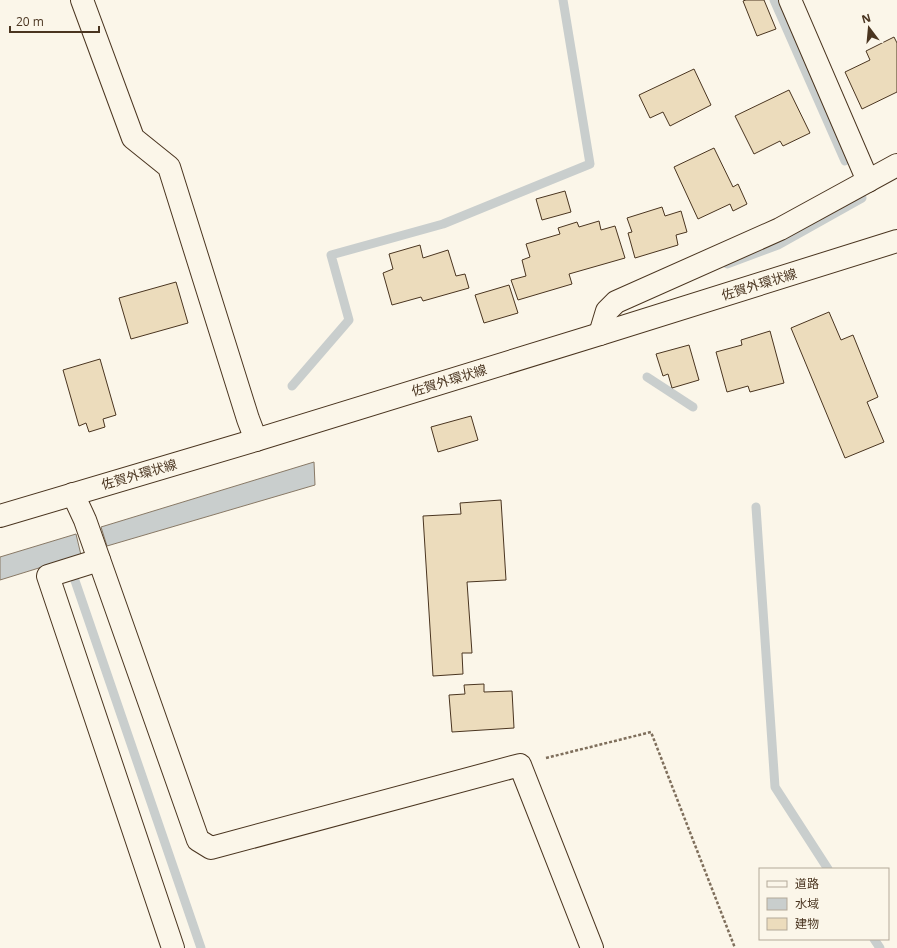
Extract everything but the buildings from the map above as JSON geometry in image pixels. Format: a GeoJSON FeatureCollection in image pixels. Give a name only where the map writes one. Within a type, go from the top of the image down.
{"type":"FeatureCollection","features":[{"type":"Feature","properties":{"kind":"street"},"geometry":{"type":"LineString","coordinates":[[82,0],[133,138],[169,167],[256,440]]}},
{"type":"Feature","properties":{"kind":"street"},"geometry":{"type":"LineString","coordinates":[[790,0],[868,181]]}},
{"type":"Feature","properties":{"kind":"street"},"geometry":{"type":"LineString","coordinates":[[600,334],[607,311],[616,302],[780,229],[897,165]]}},
{"type":"Feature","properties":{"kind":"street","name":"佐賀外環状線"},"geometry":{"type":"LineString","coordinates":[[0,516],[256,440],[897,241]]}},
{"type":"Feature","properties":{"kind":"street"},"geometry":{"type":"LineString","coordinates":[[73,494],[85,520],[92,562],[198,840],[211,848],[520,765],[592,948]]}},
{"type":"Feature","properties":{"kind":"street"},"geometry":{"type":"LineString","coordinates":[[92,562],[48,576],[173,948]]}},
{"type":"Feature","properties":{"kind":"path"},"geometry":{"type":"LineString","coordinates":[[520,765],[650,732],[735,948]]}},
{"type":"Feature","properties":{"kind":"water"},"geometry":{"type":"Polygon","coordinates":[[[314,462],[315,485],[107,546],[101,527],[314,462]]]}},
{"type":"Feature","properties":{"kind":"water"},"geometry":{"type":"Polygon","coordinates":[[[76,534],[81,555],[0,580],[0,557],[76,534]]]}},
{"type":"Feature","properties":{"kind":"waterway"},"geometry":{"type":"LineString","coordinates":[[292,386],[349,320],[331,255],[443,224],[590,164],[563,0]]}},
{"type":"Feature","properties":{"kind":"waterway"},"geometry":{"type":"LineString","coordinates":[[774,0],[845,161]]}},
{"type":"Feature","properties":{"kind":"waterway"},"geometry":{"type":"LineString","coordinates":[[727,264],[778,245],[862,198]]}},
{"type":"Feature","properties":{"kind":"waterway"},"geometry":{"type":"LineString","coordinates":[[647,377],[693,407]]}},
{"type":"Feature","properties":{"kind":"waterway"},"geometry":{"type":"LineString","coordinates":[[756,507],[775,787],[827,868]]}},
{"type":"Feature","properties":{"kind":"waterway"},"geometry":{"type":"LineString","coordinates":[[71,569],[201,948]]}},
{"type":"Feature","properties":{"kind":"waterway"},"geometry":{"type":"LineString","coordinates":[[875,940],[880,948]]}}]}
